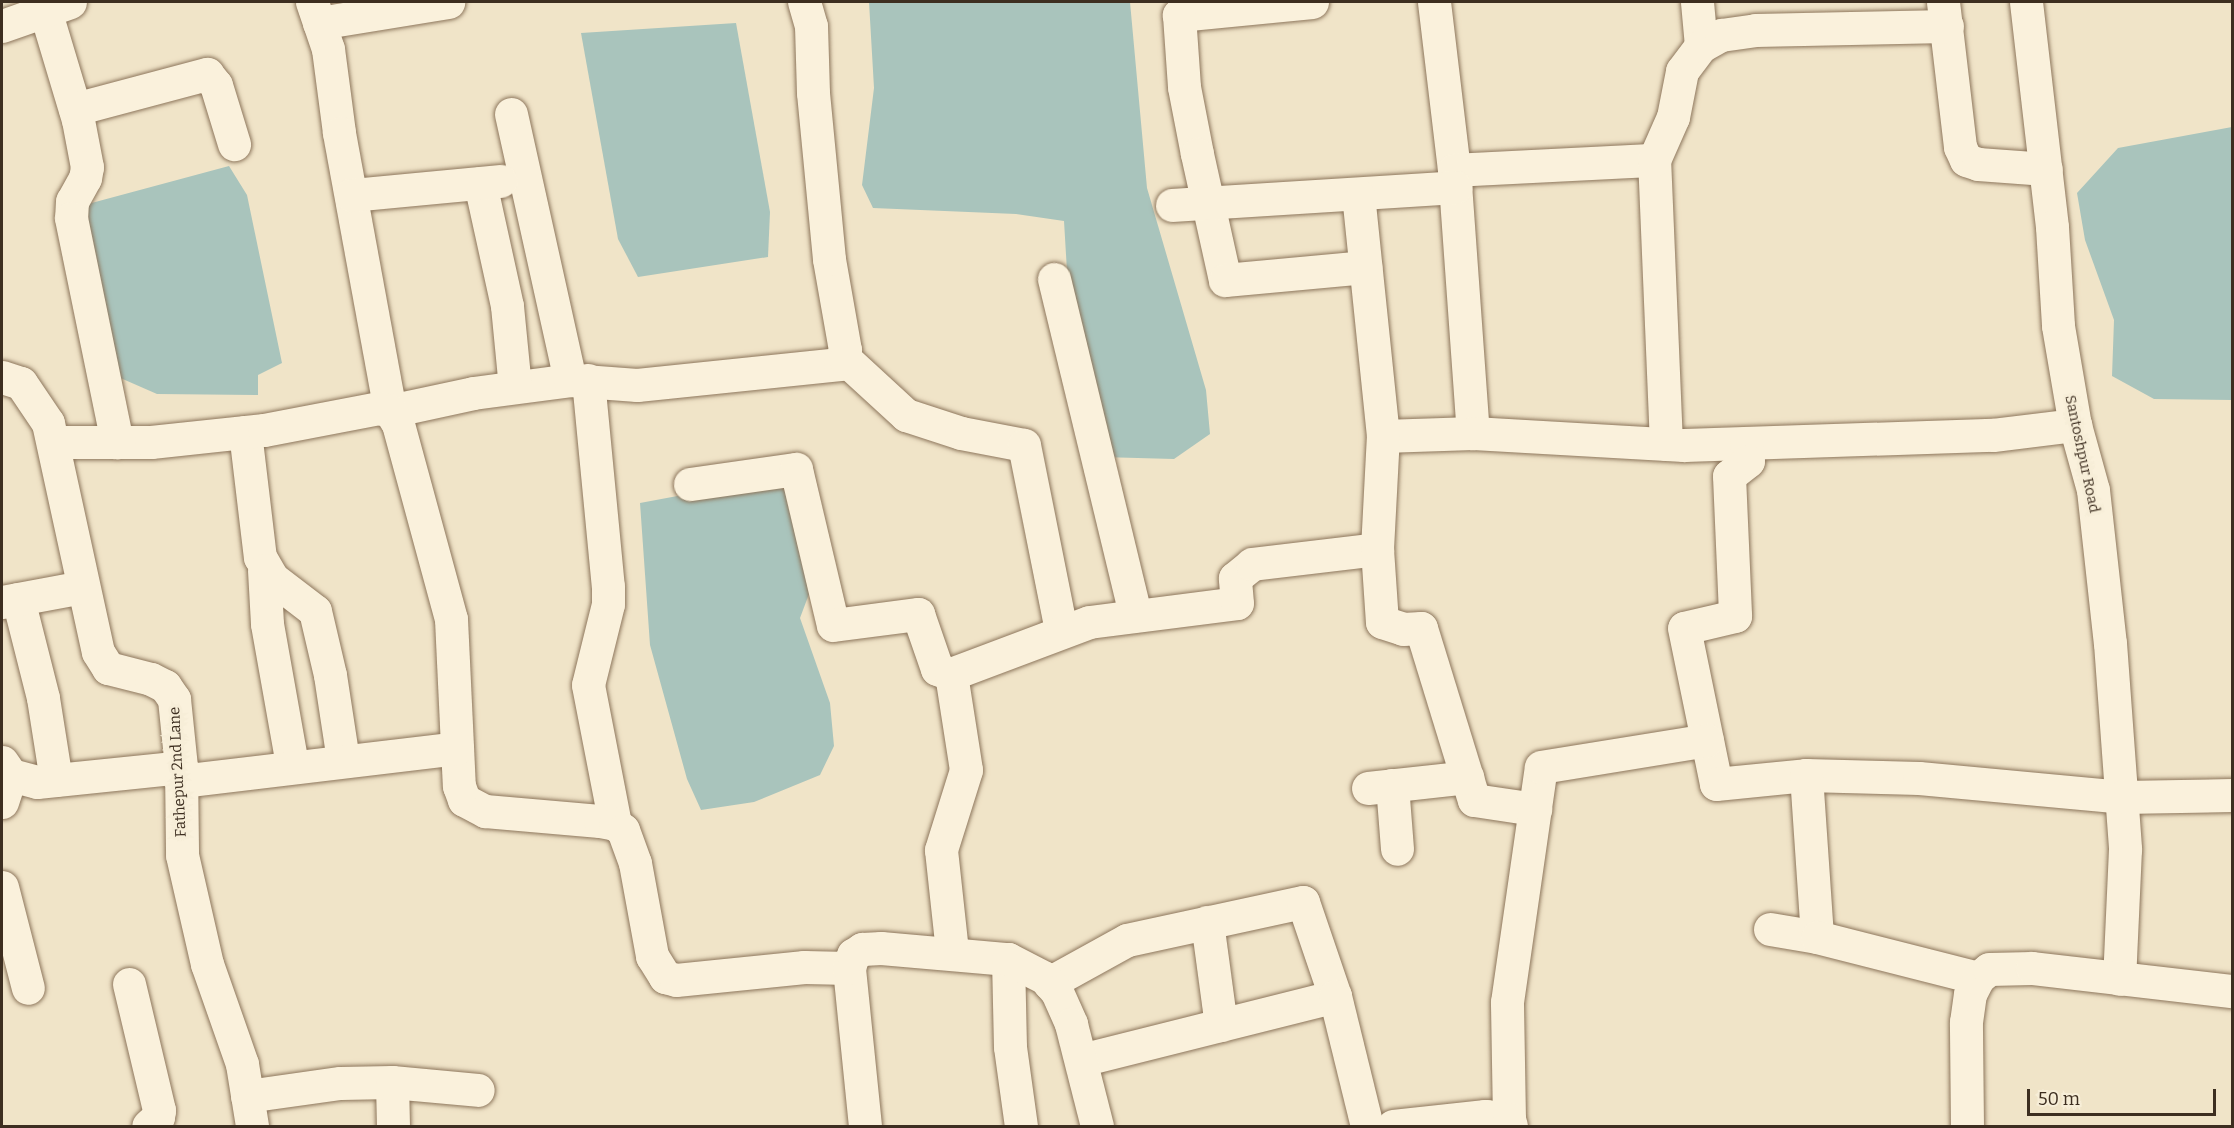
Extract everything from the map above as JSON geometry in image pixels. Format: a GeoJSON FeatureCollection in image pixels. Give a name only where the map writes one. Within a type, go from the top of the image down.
{"type":"FeatureCollection","features":[{"type":"Feature","properties":{"kind":"street"},"geometry":{"type":"LineString","coordinates":[[804,2],[812,26],[813,93],[829,259],[845,359],[906,415],[961,434],[1024,445],[1061,631]]}},
{"type":"Feature","properties":{"kind":"street"},"geometry":{"type":"LineString","coordinates":[[1312,2],[1235,5],[1179,15],[1184,87],[1225,279],[1365,267]]}},
{"type":"Feature","properties":{"kind":"street"},"geometry":{"type":"LineString","coordinates":[[1434,2],[1455,179],[1473,433]]}},
{"type":"Feature","properties":{"kind":"street"},"geometry":{"type":"LineString","coordinates":[[1697,2],[1701,46]]}},
{"type":"Feature","properties":{"kind":"street","name":"Santoshpur Road"},"geometry":{"type":"LineString","coordinates":[[2026,2],[2046,169],[2058,326],[2074,425],[2093,490],[2125,849],[2119,979]]}},
{"type":"Feature","properties":{"kind":"street"},"geometry":{"type":"LineString","coordinates":[[432,3],[316,12],[332,67],[351,195],[390,411],[398,424],[451,619],[459,786],[471,807],[615,824]]}},
{"type":"Feature","properties":{"kind":"street"},"geometry":{"type":"LineString","coordinates":[[2,26],[57,6],[87,167],[85,178],[72,201],[71,218],[117,442]]}},
{"type":"Feature","properties":{"kind":"street"},"geometry":{"type":"LineString","coordinates":[[1666,444],[1654,160],[1673,117],[1682,71],[1701,46],[1721,35],[1755,30],[1945,14],[1960,147],[1966,160],[1978,164],[2046,169]]}},
{"type":"Feature","properties":{"kind":"street"},"geometry":{"type":"LineString","coordinates":[[75,109],[207,74],[216,85],[234,144]]}},
{"type":"Feature","properties":{"kind":"street"},"geometry":{"type":"LineString","coordinates":[[511,114],[579,380],[608,586],[608,604],[588,685],[615,824],[628,839],[652,956],[665,977],[676,980],[804,967],[849,968]]}},
{"type":"Feature","properties":{"kind":"street"},"geometry":{"type":"LineString","coordinates":[[1172,205],[1358,195],[1455,179],[1654,160]]}},
{"type":"Feature","properties":{"kind":"street"},"geometry":{"type":"LineString","coordinates":[[351,195],[526,179]]}},
{"type":"Feature","properties":{"kind":"street"},"geometry":{"type":"LineString","coordinates":[[480,183],[507,306],[515,387]]}},
{"type":"Feature","properties":{"kind":"street"},"geometry":{"type":"LineString","coordinates":[[1358,195],[1383,436],[1377,549],[1383,622],[1403,629],[1421,628],[1474,800],[1535,809]]}},
{"type":"Feature","properties":{"kind":"street"},"geometry":{"type":"LineString","coordinates":[[1054,279],[1135,615]]}},
{"type":"Feature","properties":{"kind":"street"},"geometry":{"type":"LineString","coordinates":[[53,442],[117,442],[245,432],[379,408],[390,411],[515,387],[579,380],[620,385],[662,383],[828,366],[845,359]]}},
{"type":"Feature","properties":{"kind":"street","name":"Fathepur 2nd Lane"},"geometry":{"type":"LineString","coordinates":[[2,377],[21,383],[42,411],[53,442],[98,652],[108,668],[151,679],[165,686],[174,699],[181,774],[182,855],[193,910],[225,1021],[242,1064],[250,1111]]}},
{"type":"Feature","properties":{"kind":"street"},"geometry":{"type":"LineString","coordinates":[[1383,436],[1473,433],[1666,444],[1746,443],[1992,435],[2074,425]]}},
{"type":"Feature","properties":{"kind":"street"},"geometry":{"type":"LineString","coordinates":[[245,432],[264,570],[267,624],[292,765]]}},
{"type":"Feature","properties":{"kind":"street"},"geometry":{"type":"LineString","coordinates":[[1746,443],[1748,461],[1729,476],[1735,616],[1684,628],[1716,784],[1806,775],[1919,778],[2122,797],[2232,795]]}},
{"type":"Feature","properties":{"kind":"street"},"geometry":{"type":"LineString","coordinates":[[690,484],[796,469],[833,625],[918,614],[937,669],[951,674],[1061,631],[1135,615],[1237,603],[1235,578],[1252,564],[1377,549]]}},
{"type":"Feature","properties":{"kind":"street"},"geometry":{"type":"LineString","coordinates":[[264,570],[315,610],[330,675],[343,760]]}},
{"type":"Feature","properties":{"kind":"street"},"geometry":{"type":"LineString","coordinates":[[56,780],[43,698],[10,601],[83,587]]}},
{"type":"Feature","properties":{"kind":"street"},"geometry":{"type":"LineString","coordinates":[[951,674],[966,770],[941,850],[952,952]]}},
{"type":"Feature","properties":{"kind":"street"},"geometry":{"type":"LineString","coordinates":[[1393,1126],[1485,1116],[1510,1123],[1507,1002],[1541,767],[1707,740]]}},
{"type":"Feature","properties":{"kind":"street"},"geometry":{"type":"LineString","coordinates":[[5,780],[27,782],[181,774],[457,748]]}},
{"type":"Feature","properties":{"kind":"street"},"geometry":{"type":"LineString","coordinates":[[1806,775],[1817,937]]}},
{"type":"Feature","properties":{"kind":"street"},"geometry":{"type":"LineString","coordinates":[[1397,849],[1380,787],[1467,777]]}},
{"type":"Feature","properties":{"kind":"street"},"geometry":{"type":"LineString","coordinates":[[2,887],[28,988]]}},
{"type":"Feature","properties":{"kind":"street"},"geometry":{"type":"LineString","coordinates":[[1049,983],[1127,940],[1303,902],[1335,996],[1367,1126]]}},
{"type":"Feature","properties":{"kind":"street"},"geometry":{"type":"LineString","coordinates":[[1207,922],[1221,1025]]}},
{"type":"Feature","properties":{"kind":"street"},"geometry":{"type":"LineString","coordinates":[[1770,930],[1817,937],[1978,978]]}},
{"type":"Feature","properties":{"kind":"street"},"geometry":{"type":"LineString","coordinates":[[865,1126],[849,968],[853,955],[862,949],[952,952],[1008,959],[1049,983],[1066,1014],[1082,1060],[1097,1126]]}},
{"type":"Feature","properties":{"kind":"street"},"geometry":{"type":"LineString","coordinates":[[1008,959],[1010,1047],[1021,1126]]}},
{"type":"Feature","properties":{"kind":"street"},"geometry":{"type":"LineString","coordinates":[[1967,1126],[1966,1022],[1970,994],[1978,978],[1989,969],[2004,967],[2232,991]]}},
{"type":"Feature","properties":{"kind":"street"},"geometry":{"type":"LineString","coordinates":[[129,984],[159,1110],[158,1118],[148,1126]]}},
{"type":"Feature","properties":{"kind":"street"},"geometry":{"type":"LineString","coordinates":[[1082,1060],[1335,996]]}},
{"type":"Feature","properties":{"kind":"street"},"geometry":{"type":"LineString","coordinates":[[250,1111],[340,1083],[392,1082],[478,1090]]}},
{"type":"Feature","properties":{"kind":"street"},"geometry":{"type":"LineString","coordinates":[[392,1082],[393,1126]]}},
{"type":"Feature","properties":{"kind":"water"},"geometry":{"type":"Polygon","coordinates":[[[869,2],[1130,2],[1147,188],[1206,390],[1210,434],[1174,459],[1101,457],[1072,355],[1064,221],[1016,214],[873,208],[862,185],[874,88],[869,2]]]}},
{"type":"Feature","properties":{"kind":"water"},"geometry":{"type":"Polygon","coordinates":[[[736,23],[770,212],[768,257],[638,277],[618,239],[581,33],[736,23]]]}},
{"type":"Feature","properties":{"kind":"water"},"geometry":{"type":"Polygon","coordinates":[[[2232,127],[2232,400],[2154,399],[2112,376],[2114,320],[2085,240],[2077,193],[2118,148],[2232,127]]]}},
{"type":"Feature","properties":{"kind":"water"},"geometry":{"type":"Polygon","coordinates":[[[229,166],[247,195],[282,363],[258,375],[258,395],[157,394],[109,373],[73,208],[229,166]]]}},
{"type":"Feature","properties":{"kind":"water"},"geometry":{"type":"Polygon","coordinates":[[[784,476],[812,586],[800,618],[830,703],[834,746],[820,775],[754,802],[701,810],[687,779],[650,645],[640,503],[784,476]]]}}]}
